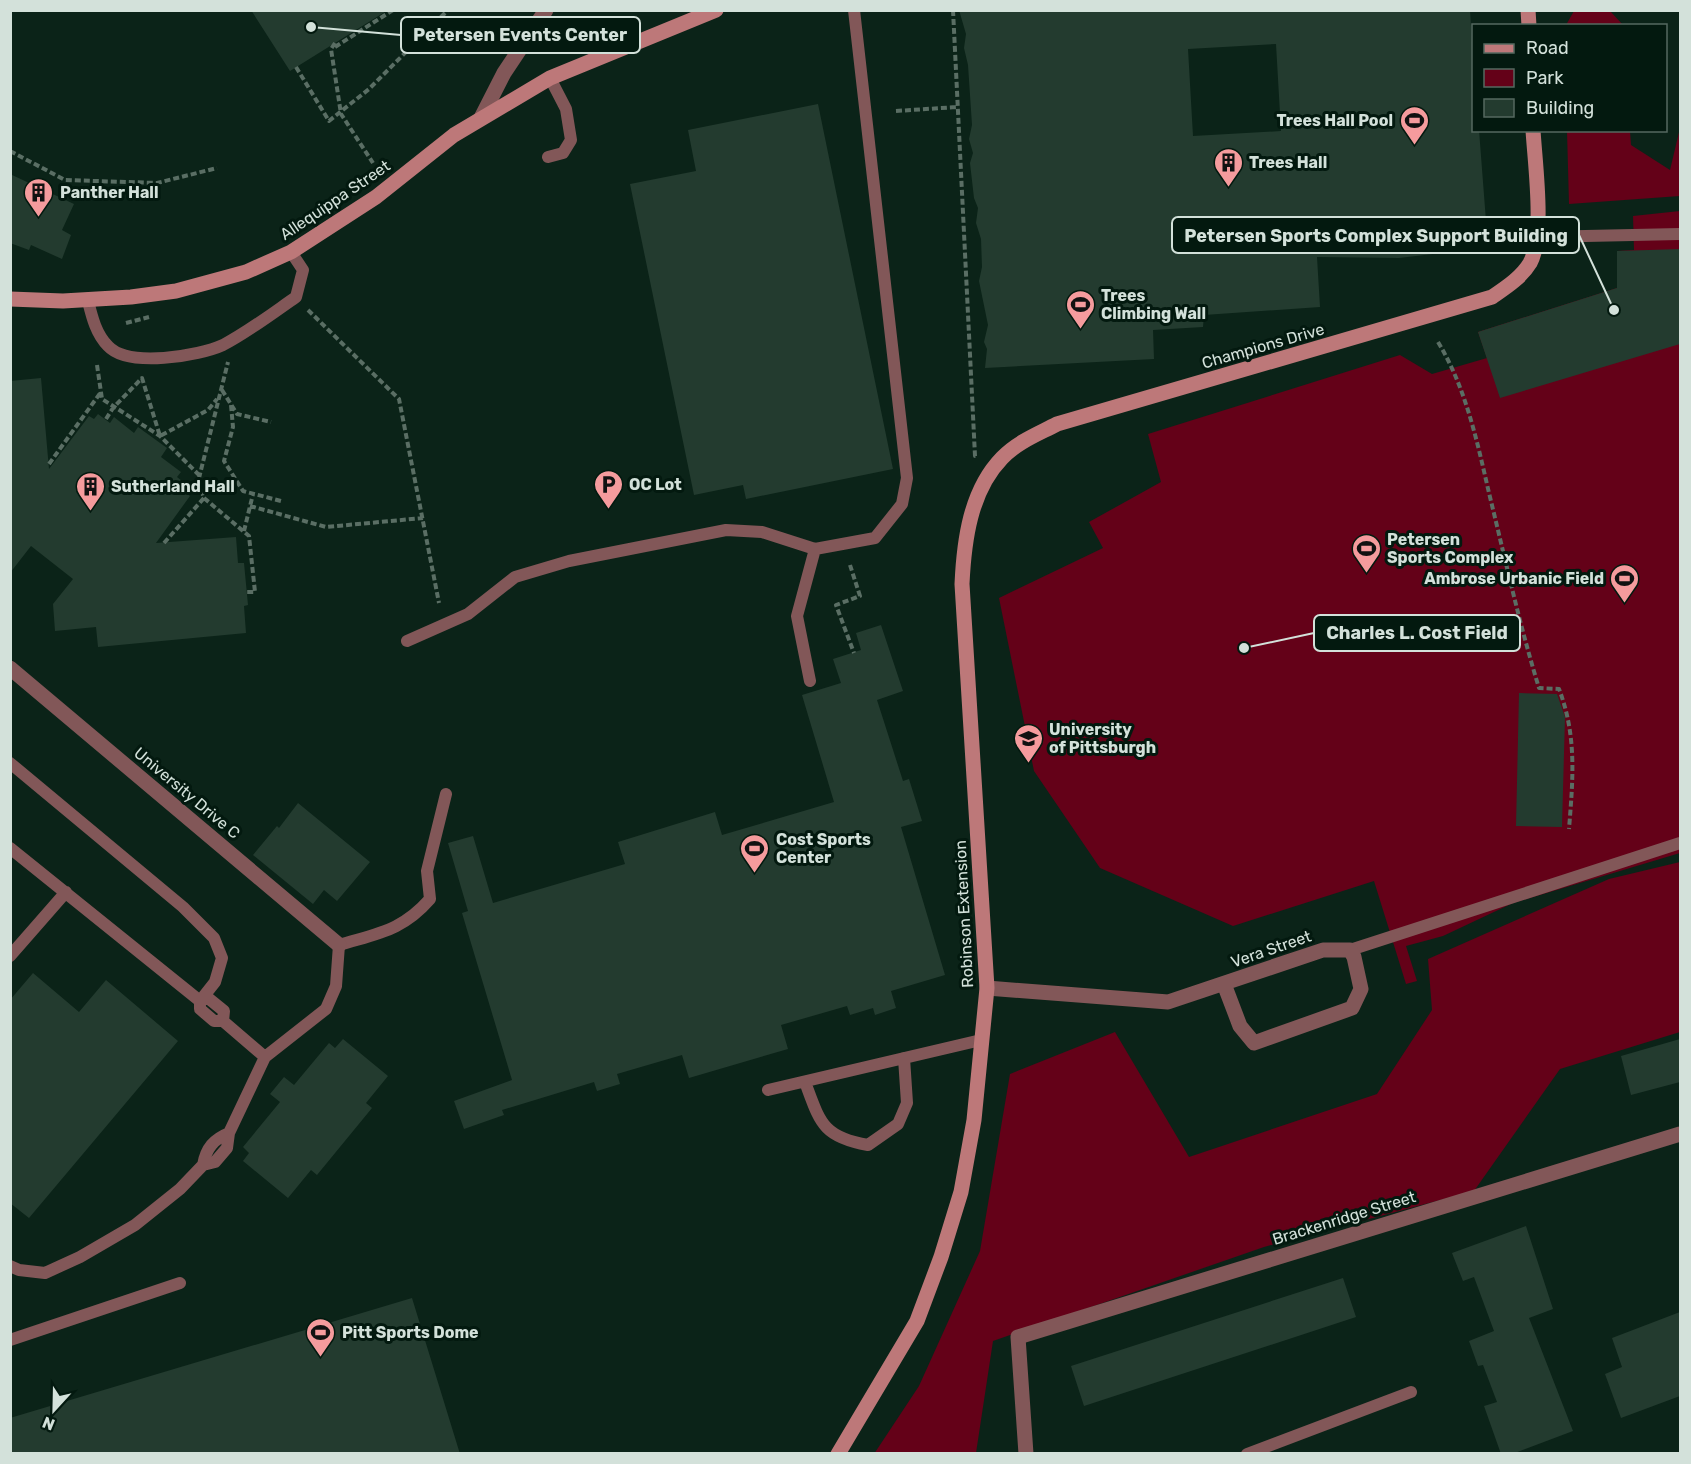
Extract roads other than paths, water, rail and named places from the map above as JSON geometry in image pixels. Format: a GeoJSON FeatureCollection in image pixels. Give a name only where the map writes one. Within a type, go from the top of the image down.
{"type":"FeatureCollection","features":[{"type":"Feature","properties":{"kind":"street"},"geometry":{"type":"LineString","coordinates":[[481,118],[504,73],[546,10]]}},
{"type":"Feature","properties":{"kind":"street","name":"Allequippa Street"},"geometry":{"type":"LineString","coordinates":[[10,299],[88,301],[176,291],[246,272],[291,252],[376,197],[454,135],[550,78],[716,10]]}},
{"type":"Feature","properties":{"kind":"street"},"geometry":{"type":"LineString","coordinates":[[1533,132],[1538,237]]}},
{"type":"Feature","properties":{"kind":"street","name":"Champions Drive"},"geometry":{"type":"LineString","coordinates":[[1001,459],[1026,439],[1090,413],[1492,297],[1515,280],[1530,263],[1538,237]]}},
{"type":"Feature","properties":{"kind":"street","name":"Robinson Extension"},"geometry":{"type":"LineString","coordinates":[[838,1454],[860,1421],[917,1322],[941,1257],[961,1192],[974,1120],[987,988],[962,584],[964,542],[974,507],[1001,459]]}},
{"type":"Feature","properties":{"kind":"street","name":"University Drive C"},"geometry":{"type":"LineString","coordinates":[[10,668],[339,945]]}},
{"type":"Feature","properties":{"kind":"street","name":"Vera Street"},"geometry":{"type":"LineString","coordinates":[[987,988],[1168,1002],[1323,950],[1350,950],[1354,957],[1361,989],[1352,1008],[1254,1043],[1240,1026],[1224,984]]}},
{"type":"Feature","properties":{"kind":"street","name":"Brackenridge Street"},"geometry":{"type":"LineString","coordinates":[[1026,1454],[1018,1337],[1680,1134]]}},
{"type":"Feature","properties":{"kind":"lane"},"geometry":{"type":"LineString","coordinates":[[407,641],[468,614],[515,577],[569,561],[726,530],[762,532],[815,549],[875,538],[902,504],[907,478],[854,10]]}},
{"type":"Feature","properties":{"kind":"lane"},"geometry":{"type":"LineString","coordinates":[[548,157],[564,153],[571,140],[566,109],[550,78]]}},
{"type":"Feature","properties":{"kind":"lane"},"geometry":{"type":"LineString","coordinates":[[1538,237],[1680,234]]}},
{"type":"Feature","properties":{"kind":"lane"},"geometry":{"type":"LineString","coordinates":[[88,301],[95,326],[109,348],[138,359],[176,356],[199,351],[222,345],[296,297],[303,270],[291,252]]}},
{"type":"Feature","properties":{"kind":"lane"},"geometry":{"type":"LineString","coordinates":[[810,681],[797,616],[815,549]]}},
{"type":"Feature","properties":{"kind":"lane"},"geometry":{"type":"LineString","coordinates":[[10,763],[183,907],[214,938],[222,958],[214,982],[200,1001]]}},
{"type":"Feature","properties":{"kind":"lane"},"geometry":{"type":"LineString","coordinates":[[10,1266],[19,1270],[45,1273],[80,1257],[135,1225],[180,1189],[203,1165],[205,1155],[216,1138],[229,1133],[265,1057],[326,1009],[336,986],[339,945],[398,927],[417,913],[430,898],[427,871],[446,794]]}},
{"type":"Feature","properties":{"kind":"lane"},"geometry":{"type":"LineString","coordinates":[[1350,950],[1680,843]]}},
{"type":"Feature","properties":{"kind":"lane"},"geometry":{"type":"LineString","coordinates":[[10,848],[200,1001]]}},
{"type":"Feature","properties":{"kind":"lane"},"geometry":{"type":"LineString","coordinates":[[10,956],[66,892]]}},
{"type":"Feature","properties":{"kind":"lane"},"geometry":{"type":"LineString","coordinates":[[200,1001],[208,998],[224,1011],[223,1021],[265,1057]]}},
{"type":"Feature","properties":{"kind":"lane"},"geometry":{"type":"LineString","coordinates":[[768,1090],[981,1040]]}},
{"type":"Feature","properties":{"kind":"lane"},"geometry":{"type":"LineString","coordinates":[[805,1082],[820,1120],[842,1140],[868,1145],[898,1124],[907,1103],[904,1058]]}},
{"type":"Feature","properties":{"kind":"lane"},"geometry":{"type":"LineString","coordinates":[[10,1340],[180,1283]]}},
{"type":"Feature","properties":{"kind":"lane"},"geometry":{"type":"LineString","coordinates":[[1247,1454],[1411,1392]]}},
{"type":"Feature","properties":{"kind":"place","name":"Petersen Events Center"},"geometry":{"type":"Point","coordinates":[311,27]}},
{"type":"Feature","properties":{"kind":"place","name":"Trees Hall Pool"},"geometry":{"type":"Point","coordinates":[1414,146]}},
{"type":"Feature","properties":{"kind":"place","name":"Trees Hall"},"geometry":{"type":"Point","coordinates":[1228,188]}},
{"type":"Feature","properties":{"kind":"place","name":"Panther Hall"},"geometry":{"type":"Point","coordinates":[39,218]}},
{"type":"Feature","properties":{"kind":"place","name":"Petersen Sports Complex Support Building"},"geometry":{"type":"Point","coordinates":[1614,310]}},
{"type":"Feature","properties":{"kind":"place","name":"Trees Climbing Wall"},"geometry":{"type":"Point","coordinates":[1080,330]}},
{"type":"Feature","properties":{"kind":"place","name":"OC Lot"},"geometry":{"type":"Point","coordinates":[608,510]}},
{"type":"Feature","properties":{"kind":"place","name":"Sutherland Hall"},"geometry":{"type":"Point","coordinates":[90,512]}},
{"type":"Feature","properties":{"kind":"place","name":"Petersen Sports Complex"},"geometry":{"type":"Point","coordinates":[1366,574]}},
{"type":"Feature","properties":{"kind":"place","name":"Ambrose Urbanic Field"},"geometry":{"type":"Point","coordinates":[1625,604]}},
{"type":"Feature","properties":{"kind":"place","name":"Charles L. Cost Field"},"geometry":{"type":"Point","coordinates":[1244,648]}},
{"type":"Feature","properties":{"kind":"place","name":"University of Pittsburgh"},"geometry":{"type":"Point","coordinates":[1028,764]}},
{"type":"Feature","properties":{"kind":"place","name":"Cost Sports Center"},"geometry":{"type":"Point","coordinates":[755,874]}},
{"type":"Feature","properties":{"kind":"place","name":"Pitt Sports Dome"},"geometry":{"type":"Point","coordinates":[321,1358]}}]}
